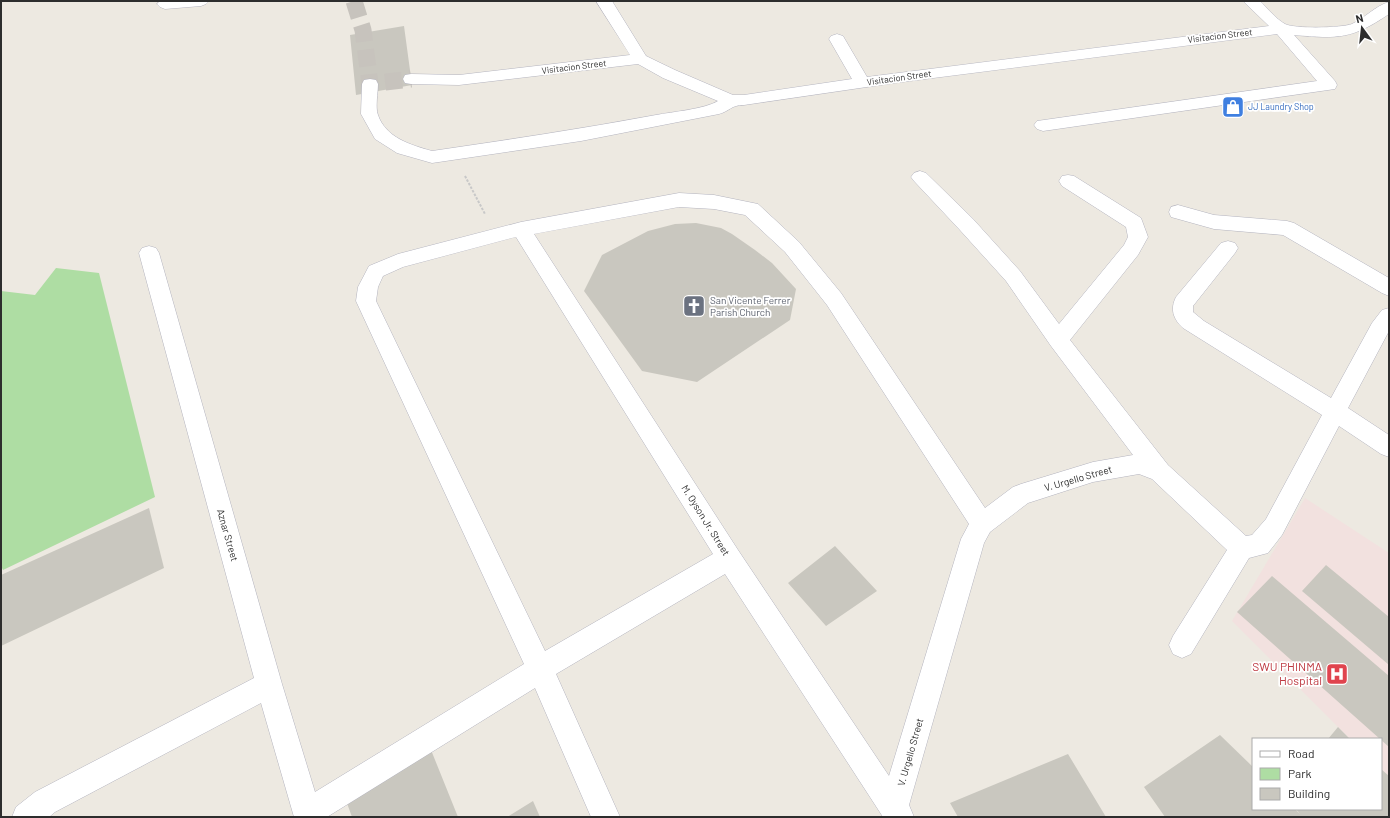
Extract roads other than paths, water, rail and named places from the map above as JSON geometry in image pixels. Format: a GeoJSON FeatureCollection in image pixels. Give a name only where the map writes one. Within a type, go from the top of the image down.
{"type":"FeatureCollection","features":[{"type":"Feature","properties":{"kind":"street"},"geometry":{"type":"LineString","coordinates":[[165,4],[201,1]]}},
{"type":"Feature","properties":{"kind":"street"},"geometry":{"type":"LineString","coordinates":[[604,1],[640,59]]}},
{"type":"Feature","properties":{"kind":"street"},"geometry":{"type":"LineString","coordinates":[[1043,125],[1329,85],[1281,29],[1250,1]]}},
{"type":"Feature","properties":{"kind":"street","name":"Visitacion Street"},"geometry":{"type":"LineString","coordinates":[[411,79],[459,80],[640,59],[669,74],[731,100],[744,100],[863,83],[1281,29],[1334,32],[1347,31],[1362,24],[1389,7]]}},
{"type":"Feature","properties":{"kind":"street"},"geometry":{"type":"LineString","coordinates":[[838,39],[863,83]]}},
{"type":"Feature","properties":{"kind":"street"},"geometry":{"type":"LineString","coordinates":[[370,84],[369,114],[381,134],[403,149],[432,157],[581,135],[692,114],[719,108],[731,100]]}},
{"type":"Feature","properties":{"kind":"street"},"geometry":{"type":"LineString","coordinates":[[920,177],[966,224],[1013,276],[1058,340],[1160,472]]}},
{"type":"Feature","properties":{"kind":"street"},"geometry":{"type":"LineString","coordinates":[[1058,340],[1131,250],[1138,237],[1134,223],[1068,181]]}},
{"type":"Feature","properties":{"kind":"street"},"geometry":{"type":"LineString","coordinates":[[606,817],[540,669],[366,301],[368,287],[376,271],[398,261],[520,229],[679,200],[714,202],[751,209],[792,247],[834,299],[982,524]]}},
{"type":"Feature","properties":{"kind":"street"},"geometry":{"type":"LineString","coordinates":[[1178,212],[1214,222],[1287,228],[1389,288]]}},
{"type":"Feature","properties":{"kind":"street","name":"M. Oyson Jr. Street"},"geometry":{"type":"LineString","coordinates":[[520,229],[729,558],[897,813]]}},
{"type":"Feature","properties":{"kind":"street"},"geometry":{"type":"LineString","coordinates":[[1228,248],[1183,303],[1181,309],[1183,315],[1196,326],[1336,412],[1389,447]]}},
{"type":"Feature","properties":{"kind":"street","name":"Aznar Street"},"geometry":{"type":"LineString","coordinates":[[149,253],[269,684],[308,815]]}},
{"type":"Feature","properties":{"kind":"street"},"geometry":{"type":"LineString","coordinates":[[1182,644],[1242,548],[1259,545],[1274,527],[1380,329],[1389,316]]}},
{"type":"Feature","properties":{"kind":"street","name":"V. Urgello Street"},"geometry":{"type":"LineString","coordinates":[[897,813],[973,540],[982,524],[1021,495],[1093,472],[1139,464],[1160,472],[1242,548]]}},
{"type":"Feature","properties":{"kind":"street"},"geometry":{"type":"LineString","coordinates":[[308,815],[540,669],[729,558]]}},
{"type":"Feature","properties":{"kind":"street"},"geometry":{"type":"LineString","coordinates":[[26,817],[45,802],[269,684]]}},
{"type":"Feature","properties":{"kind":"tunnel"},"geometry":{"type":"LineString","coordinates":[[354,1],[363,30],[370,84],[411,79]]}},
{"type":"Feature","properties":{"kind":"place","name":"JJ Laundry Shop"},"geometry":{"type":"Point","coordinates":[1233,107]}},
{"type":"Feature","properties":{"kind":"place","name":"San Vicente Ferrer Parish Church"},"geometry":{"type":"Point","coordinates":[694,306]}},
{"type":"Feature","properties":{"kind":"place","name":"SWU PHINMA Hospital"},"geometry":{"type":"Point","coordinates":[1337,674]}}]}
